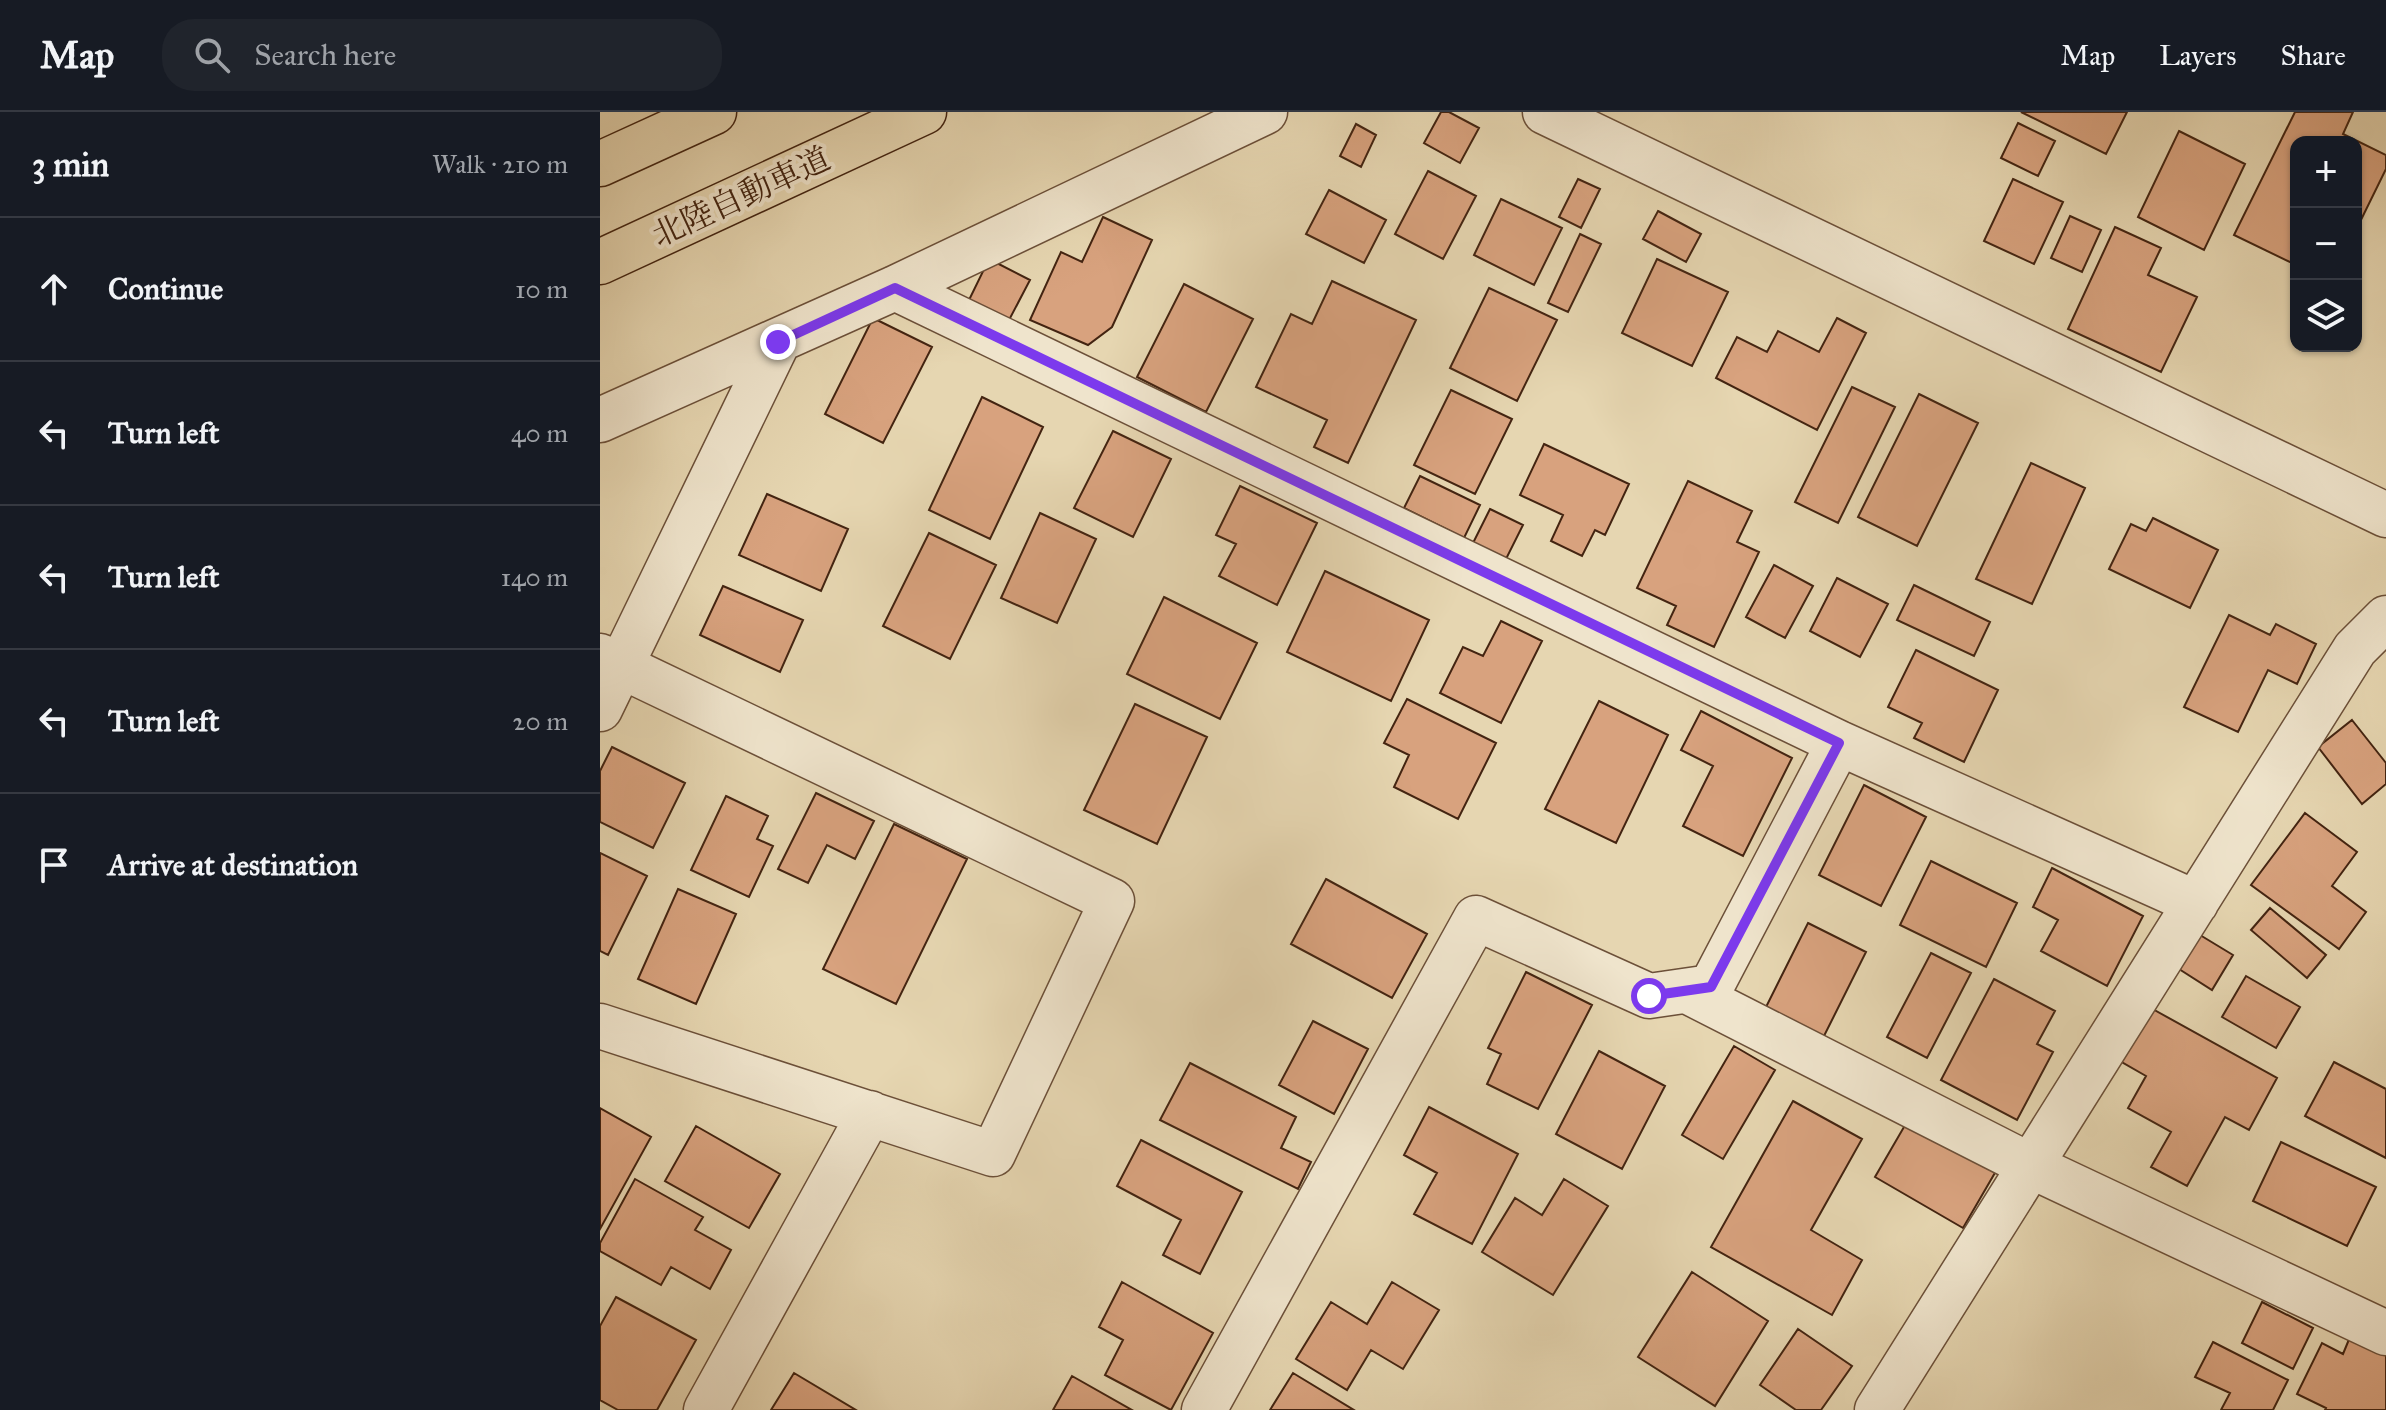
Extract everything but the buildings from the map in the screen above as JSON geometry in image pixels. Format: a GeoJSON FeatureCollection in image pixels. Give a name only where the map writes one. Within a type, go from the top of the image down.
{"type":"FeatureCollection","features":[{"type":"Feature","properties":{"kind":"highway"},"geometry":{"type":"LineString","coordinates":[[600,164],[714,112]]}},
{"type":"Feature","properties":{"kind":"highway","name":"北陸自動車道"},"geometry":{"type":"LineString","coordinates":[[600,262],[924,112]]}},
{"type":"Feature","properties":{"kind":"street"},"geometry":{"type":"LineString","coordinates":[[600,420],[895,288],[1265,112]]}},
{"type":"Feature","properties":{"kind":"street"},"geometry":{"type":"LineString","coordinates":[[1545,112],[2386,515]]}},
{"type":"Feature","properties":{"kind":"street"},"geometry":{"type":"LineString","coordinates":[[895,288],[1839,743],[2196,903]]}},
{"type":"Feature","properties":{"kind":"street"},"geometry":{"type":"LineString","coordinates":[[600,709],[611,661],[778,342]]}},
{"type":"Feature","properties":{"kind":"street"},"geometry":{"type":"LineString","coordinates":[[1877,1410],[2355,649],[2386,618]]}},
{"type":"Feature","properties":{"kind":"street"},"geometry":{"type":"LineString","coordinates":[[600,1026],[993,1154],[1112,901],[611,661]]}},
{"type":"Feature","properties":{"kind":"street"},"geometry":{"type":"LineString","coordinates":[[1204,1410],[1476,918],[1649,996],[1711,987],[1839,743]]}},
{"type":"Feature","properties":{"kind":"street"},"geometry":{"type":"LineString","coordinates":[[1687,991],[2031,1166],[2386,1333]]}},
{"type":"Feature","properties":{"kind":"street"},"geometry":{"type":"LineString","coordinates":[[706,1410],[870,1113]]}},
{"type":"Feature","properties":{"kind":"route"},"geometry":{"type":"LineString","coordinates":[[778,342],[895,288],[1839,743],[1711,987],[1649,996]]}}]}
